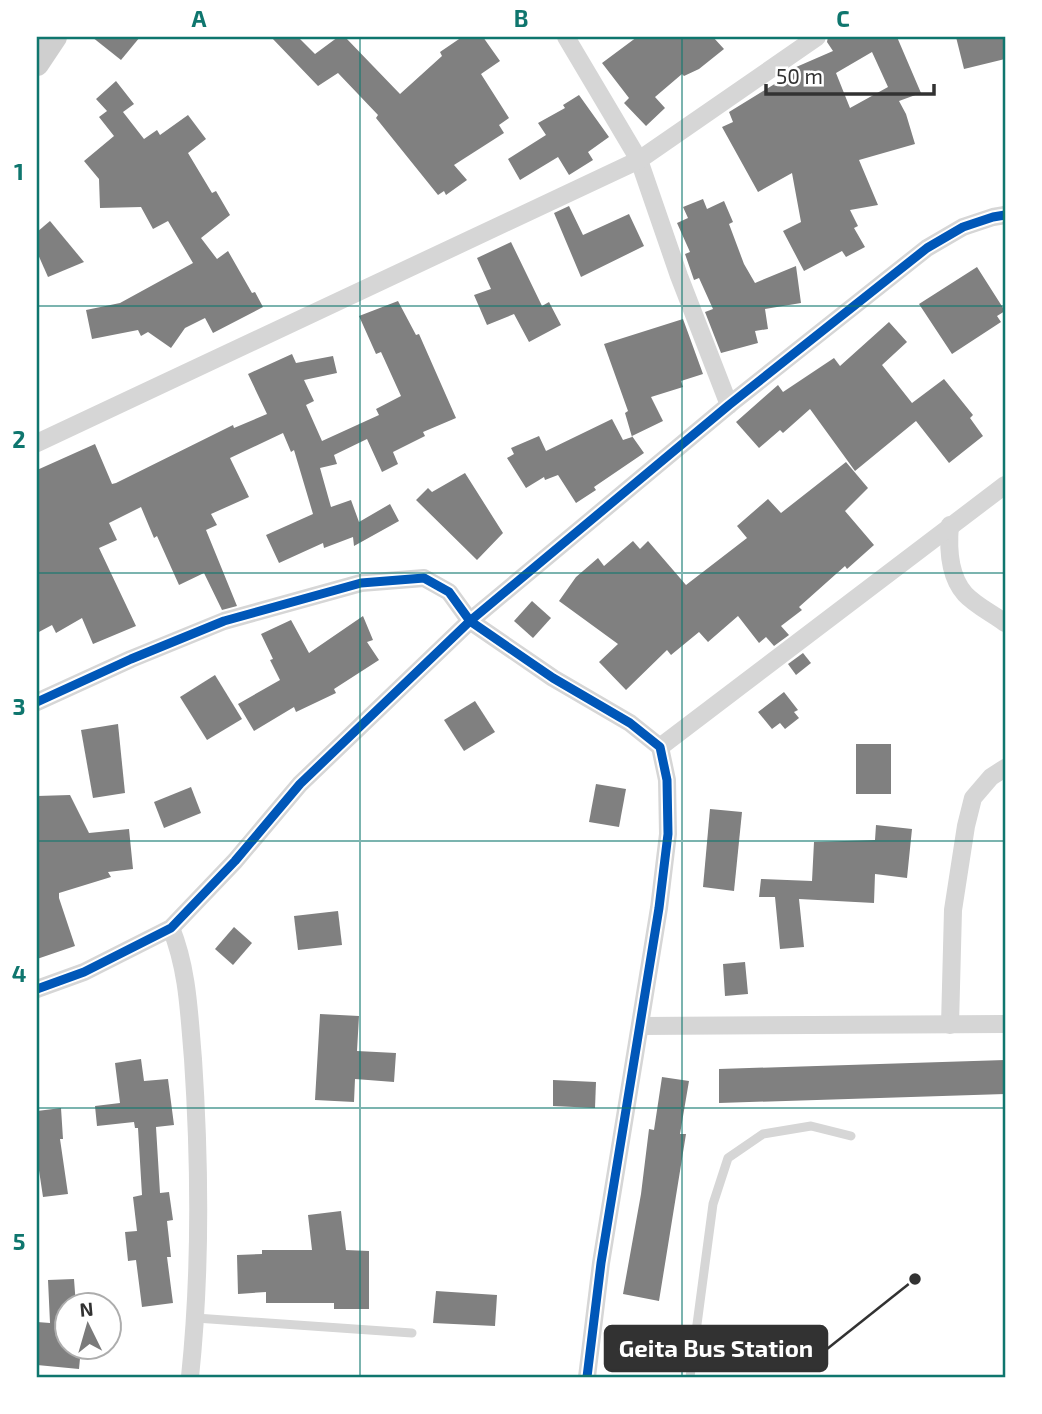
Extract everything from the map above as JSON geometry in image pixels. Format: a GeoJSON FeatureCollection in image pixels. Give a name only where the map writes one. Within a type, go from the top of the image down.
{"type":"FeatureCollection","features":[{"type":"Feature","properties":{"kind":"main road"},"geometry":{"type":"LineString","coordinates":[[37,64],[55,37]]}},
{"type":"Feature","properties":{"kind":"street"},"geometry":{"type":"LineString","coordinates":[[566,37],[639,160],[678,276],[729,405]]}},
{"type":"Feature","properties":{"kind":"street"},"geometry":{"type":"LineString","coordinates":[[37,443],[639,160],[817,37]]}},
{"type":"Feature","properties":{"kind":"street"},"geometry":{"type":"LineString","coordinates":[[37,989],[84,972],[171,928],[235,861],[300,784],[470,621],[729,405],[927,248],[963,227],[1005,215]]}},
{"type":"Feature","properties":{"kind":"street"},"geometry":{"type":"LineString","coordinates":[[660,747],[1005,485]]}},
{"type":"Feature","properties":{"kind":"street"},"geometry":{"type":"LineString","coordinates":[[950,525],[948,550],[956,579],[964,593],[1005,622]]}},
{"type":"Feature","properties":{"kind":"street"},"geometry":{"type":"LineString","coordinates":[[37,702],[224,621],[361,583],[424,578],[449,592],[470,621],[553,678],[630,723],[660,747],[667,780],[668,834],[601,1264],[587,1377]]}},
{"type":"Feature","properties":{"kind":"street"},"geometry":{"type":"LineString","coordinates":[[950,1025],[953,910],[966,826],[973,798],[991,777],[1005,768]]}},
{"type":"Feature","properties":{"kind":"street"},"geometry":{"type":"LineString","coordinates":[[171,928],[182,955],[187,990],[196,1109],[196,1318],[190,1377]]}},
{"type":"Feature","properties":{"kind":"street"},"geometry":{"type":"LineString","coordinates":[[640,1026],[1005,1024]]}},
{"type":"Feature","properties":{"kind":"lane"},"geometry":{"type":"LineString","coordinates":[[690,1377],[713,1204],[727,1158],[763,1134],[811,1126],[851,1136]]}},
{"type":"Feature","properties":{"kind":"lane"},"geometry":{"type":"LineString","coordinates":[[196,1318],[412,1333]]}},
{"type":"Feature","properties":{"kind":"building"},"geometry":{"type":"Polygon","coordinates":[[[92,37],[140,37],[121,60],[92,37]]]}},
{"type":"Feature","properties":{"kind":"building"},"geometry":{"type":"Polygon","coordinates":[[[271,37],[298,37],[315,54],[338,37],[345,37],[400,94],[442,56],[440,52],[462,37],[483,37],[500,61],[481,74],[509,118],[499,125],[504,133],[454,165],[467,180],[446,195],[444,191],[438,195],[376,118],[378,115],[338,73],[318,86],[271,37]]]}},
{"type":"Feature","properties":{"kind":"building"},"geometry":{"type":"Polygon","coordinates":[[[637,37],[713,37],[724,49],[699,69],[684,76],[682,74],[655,97],[665,108],[646,126],[624,103],[629,98],[602,63],[637,37]]]}},
{"type":"Feature","properties":{"kind":"building"},"geometry":{"type":"Polygon","coordinates":[[[828,37],[897,37],[921,93],[899,101],[915,144],[859,160],[878,205],[850,210],[858,226],[854,228],[865,247],[846,257],[842,251],[804,271],[783,231],[801,222],[792,173],[758,192],[722,127],[733,122],[729,112],[786,77],[784,74],[787,71],[833,51],[827,42],[828,37]],[[872,52],[836,73],[850,108],[888,87],[872,52]]]}},
{"type":"Feature","properties":{"kind":"building"},"geometry":{"type":"Polygon","coordinates":[[[956,37],[1005,37],[1005,59],[964,69],[956,37]]]}},
{"type":"Feature","properties":{"kind":"building"},"geometry":{"type":"Polygon","coordinates":[[[116,81],[134,104],[123,112],[144,139],[157,130],[160,135],[188,115],[206,139],[188,153],[212,193],[216,191],[230,215],[201,238],[217,259],[228,251],[263,307],[213,333],[205,318],[185,328],[171,348],[148,332],[141,336],[138,330],[92,339],[86,310],[120,303],[193,263],[168,221],[153,229],[141,207],[100,208],[99,179],[84,161],[114,136],[99,117],[107,111],[96,99],[116,81]]]}},
{"type":"Feature","properties":{"kind":"building"},"geometry":{"type":"Polygon","coordinates":[[[579,95],[609,137],[588,152],[593,160],[569,175],[558,157],[520,180],[508,159],[546,135],[538,123],[565,108],[563,105],[579,95]]]}},
{"type":"Feature","properties":{"kind":"building"},"geometry":{"type":"Polygon","coordinates":[[[703,199],[707,209],[724,201],[733,222],[729,224],[744,264],[755,283],[796,266],[801,303],[765,309],[768,329],[755,331],[758,343],[721,353],[705,312],[713,309],[699,278],[694,280],[685,254],[690,252],[677,223],[688,218],[683,207],[703,199]]]}},
{"type":"Feature","properties":{"kind":"building"},"geometry":{"type":"Polygon","coordinates":[[[569,206],[583,235],[629,214],[644,246],[581,277],[554,213],[569,206]]]}},
{"type":"Feature","properties":{"kind":"building"},"geometry":{"type":"Polygon","coordinates":[[[50,221],[84,262],[48,277],[37,252],[37,232],[50,221]]]}},
{"type":"Feature","properties":{"kind":"building"},"geometry":{"type":"Polygon","coordinates":[[[511,242],[542,306],[549,302],[561,325],[529,342],[514,314],[487,325],[474,295],[491,289],[477,258],[511,242]]]}},
{"type":"Feature","properties":{"kind":"building"},"geometry":{"type":"Polygon","coordinates":[[[977,267],[1005,311],[997,316],[1001,322],[952,354],[919,304],[977,267]]]}},
{"type":"Feature","properties":{"kind":"building"},"geometry":{"type":"Polygon","coordinates":[[[398,301],[416,335],[419,334],[456,418],[423,432],[425,436],[393,452],[398,464],[382,472],[367,439],[334,455],[337,464],[320,468],[331,507],[351,500],[359,522],[390,504],[399,521],[354,546],[353,537],[324,548],[323,543],[279,563],[266,535],[313,514],[294,450],[291,452],[283,433],[230,458],[249,497],[211,514],[217,525],[206,530],[237,606],[222,610],[204,573],[179,585],[141,507],[109,523],[117,540],[99,548],[136,626],[93,644],[82,618],[56,633],[52,625],[37,633],[37,470],[95,444],[112,484],[116,483],[233,425],[234,428],[267,414],[248,374],[292,354],[296,363],[333,356],[337,373],[304,380],[314,401],[306,405],[322,441],[379,415],[376,409],[401,396],[381,352],[376,354],[359,316],[398,301]]]}},
{"type":"Feature","properties":{"kind":"building"},"geometry":{"type":"Polygon","coordinates":[[[683,319],[703,374],[681,381],[683,387],[651,397],[663,421],[632,436],[644,453],[594,487],[596,490],[576,503],[558,475],[545,480],[544,477],[526,488],[507,458],[514,454],[511,448],[539,436],[546,451],[612,419],[623,440],[632,437],[625,413],[628,411],[604,344],[683,319]]]}},
{"type":"Feature","properties":{"kind":"building"},"geometry":{"type":"Polygon","coordinates":[[[889,322],[907,342],[882,365],[912,403],[944,379],[973,415],[970,418],[983,436],[949,463],[916,421],[855,471],[810,409],[783,433],[780,430],[759,448],[736,422],[778,385],[783,392],[834,358],[840,366],[889,322]]]}},
{"type":"Feature","properties":{"kind":"building"},"geometry":{"type":"Polygon","coordinates":[[[846,462],[868,488],[845,511],[874,545],[847,569],[845,566],[799,607],[802,610],[781,626],[789,635],[774,646],[766,637],[759,643],[738,616],[708,642],[699,632],[671,655],[667,650],[626,690],[599,662],[618,644],[559,601],[576,577],[598,558],[604,566],[633,541],[640,549],[648,541],[686,585],[747,538],[737,526],[768,499],[781,513],[846,462]]]}},
{"type":"Feature","properties":{"kind":"building"},"geometry":{"type":"Polygon","coordinates":[[[465,473],[503,533],[477,560],[416,500],[428,488],[432,492],[465,473]]]}},
{"type":"Feature","properties":{"kind":"building"},"geometry":{"type":"Polygon","coordinates":[[[532,601],[551,618],[533,638],[514,621],[532,601]]]}},
{"type":"Feature","properties":{"kind":"building"},"geometry":{"type":"Polygon","coordinates":[[[363,616],[373,640],[367,642],[379,660],[334,689],[336,693],[296,712],[294,707],[254,731],[238,704],[280,680],[261,634],[291,620],[309,653],[363,616]]]}},
{"type":"Feature","properties":{"kind":"building"},"geometry":{"type":"Polygon","coordinates":[[[803,653],[811,663],[796,675],[788,664],[803,653]]]}},
{"type":"Feature","properties":{"kind":"building"},"geometry":{"type":"Polygon","coordinates":[[[215,675],[242,719],[207,740],[180,697],[215,675]]]}},
{"type":"Feature","properties":{"kind":"building"},"geometry":{"type":"Polygon","coordinates":[[[784,692],[798,710],[794,712],[799,718],[785,729],[780,723],[772,729],[758,712],[784,692]]]}},
{"type":"Feature","properties":{"kind":"building"},"geometry":{"type":"Polygon","coordinates":[[[475,701],[495,732],[464,751],[444,720],[475,701]]]}},
{"type":"Feature","properties":{"kind":"building"},"geometry":{"type":"Polygon","coordinates":[[[118,724],[125,793],[93,798],[81,730],[118,724]]]}},
{"type":"Feature","properties":{"kind":"building"},"geometry":{"type":"Polygon","coordinates":[[[856,744],[891,744],[891,794],[856,794],[856,744]]]}},
{"type":"Feature","properties":{"kind":"building"},"geometry":{"type":"Polygon","coordinates":[[[596,784],[626,789],[619,827],[589,822],[596,784]]]}},
{"type":"Feature","properties":{"kind":"building"},"geometry":{"type":"Polygon","coordinates":[[[191,787],[201,813],[164,828],[154,802],[191,787]]]}},
{"type":"Feature","properties":{"kind":"building"},"geometry":{"type":"Polygon","coordinates":[[[70,795],[89,833],[129,829],[133,869],[108,872],[111,877],[59,893],[75,946],[37,959],[37,796],[70,795]]]}},
{"type":"Feature","properties":{"kind":"building"},"geometry":{"type":"Polygon","coordinates":[[[710,809],[742,812],[734,891],[703,887],[710,809]]]}},
{"type":"Feature","properties":{"kind":"building"},"geometry":{"type":"Polygon","coordinates":[[[876,825],[912,829],[907,878],[875,874],[874,903],[799,899],[804,947],[780,949],[775,897],[759,897],[761,879],[812,881],[814,842],[875,840],[876,825]]]}},
{"type":"Feature","properties":{"kind":"building"},"geometry":{"type":"Polygon","coordinates":[[[338,911],[342,945],[298,950],[294,916],[338,911]]]}},
{"type":"Feature","properties":{"kind":"building"},"geometry":{"type":"Polygon","coordinates":[[[234,927],[252,943],[233,965],[215,949],[234,927]]]}},
{"type":"Feature","properties":{"kind":"building"},"geometry":{"type":"Polygon","coordinates":[[[745,962],[748,994],[725,996],[723,964],[745,962]]]}},
{"type":"Feature","properties":{"kind":"building"},"geometry":{"type":"Polygon","coordinates":[[[320,1014],[359,1016],[357,1051],[396,1053],[394,1082],[355,1079],[354,1102],[315,1100],[320,1014]]]}},
{"type":"Feature","properties":{"kind":"building"},"geometry":{"type":"Polygon","coordinates":[[[141,1059],[144,1081],[168,1079],[174,1125],[156,1127],[160,1193],[169,1192],[173,1220],[167,1221],[171,1257],[167,1257],[173,1303],[142,1307],[136,1260],[128,1261],[125,1232],[137,1231],[133,1197],[142,1195],[138,1128],[135,1128],[134,1122],[97,1126],[95,1106],[120,1103],[115,1063],[141,1059]]]}},
{"type":"Feature","properties":{"kind":"building"},"geometry":{"type":"Polygon","coordinates":[[[1005,1060],[1005,1094],[719,1103],[719,1069],[1005,1060]]]}},
{"type":"Feature","properties":{"kind":"building"},"geometry":{"type":"Polygon","coordinates":[[[662,1077],[689,1081],[680,1134],[686,1134],[659,1301],[623,1294],[641,1194],[649,1129],[654,1130],[662,1077]]]}},
{"type":"Feature","properties":{"kind":"building"},"geometry":{"type":"Polygon","coordinates":[[[553,1080],[596,1082],[595,1108],[553,1106],[553,1080]]]}},
{"type":"Feature","properties":{"kind":"building"},"geometry":{"type":"Polygon","coordinates":[[[61,1108],[63,1139],[60,1139],[68,1194],[43,1197],[37,1157],[37,1111],[61,1108]]]}},
{"type":"Feature","properties":{"kind":"building"},"geometry":{"type":"Polygon","coordinates":[[[341,1211],[346,1250],[369,1251],[369,1309],[334,1309],[334,1303],[266,1303],[266,1292],[238,1294],[237,1255],[262,1254],[262,1250],[312,1250],[308,1215],[341,1211]]]}},
{"type":"Feature","properties":{"kind":"building"},"geometry":{"type":"Polygon","coordinates":[[[74,1279],[75,1292],[52,1292],[52,1362],[80,1362],[79,1369],[37,1365],[37,1322],[50,1323],[48,1280],[74,1279]]]}},
{"type":"Feature","properties":{"kind":"building"},"geometry":{"type":"Polygon","coordinates":[[[436,1291],[497,1295],[495,1326],[433,1323],[436,1291]]]}},
{"type":"Feature","properties":{"kind":"cycle path"},"geometry":{"type":"LineString","coordinates":[[37,989],[84,972],[171,928],[235,861],[300,784],[470,621],[729,405],[927,248],[963,227],[1005,215]]}},
{"type":"Feature","properties":{"kind":"cycle path"},"geometry":{"type":"LineString","coordinates":[[37,702],[224,621],[361,583],[424,578],[449,592],[470,621],[553,678],[630,723],[660,747],[667,780],[668,834],[659,908],[601,1263],[587,1377]]}},
{"type":"Feature","properties":{"kind":"place","name":"Geita Bus Station"},"geometry":{"type":"Point","coordinates":[915,1279]}}]}
